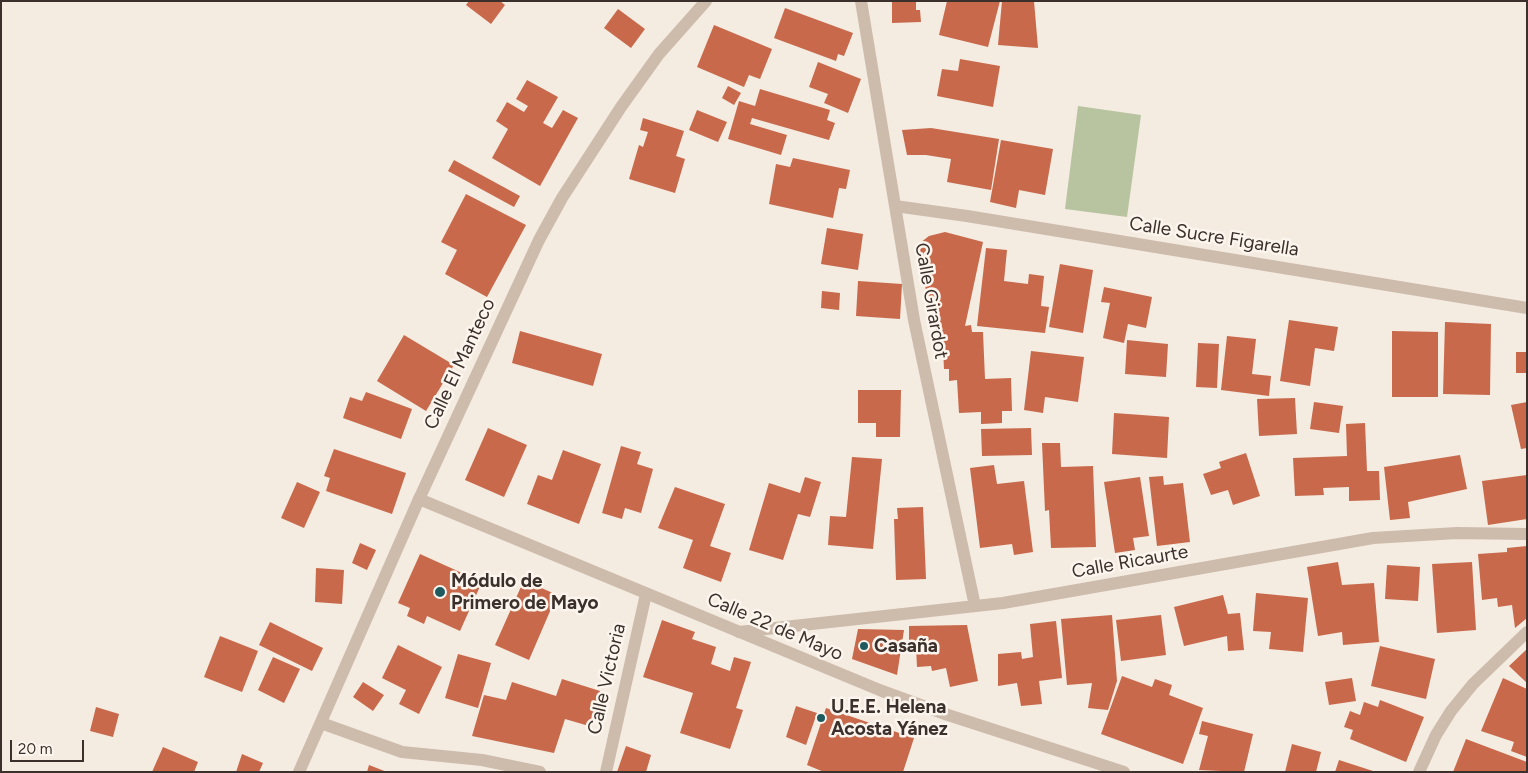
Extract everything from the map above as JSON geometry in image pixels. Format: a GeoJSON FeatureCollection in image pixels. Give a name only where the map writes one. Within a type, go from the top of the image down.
{"type":"FeatureCollection","features":[{"type":"Feature","properties":{"kind":"street","name":"Calle El Manteco"},"geometry":{"type":"LineString","coordinates":[[299,772],[419,499],[530,258],[562,198],[616,114],[659,54],[706,1]]}},
{"type":"Feature","properties":{"kind":"street","name":"Calle Girardot"},"geometry":{"type":"LineString","coordinates":[[860,1],[914,320],[975,606]]}},
{"type":"Feature","properties":{"kind":"street","name":"Calle Sucre Figarella"},"geometry":{"type":"LineString","coordinates":[[895,206],[977,217],[1527,308]]}},
{"type":"Feature","properties":{"kind":"street","name":"Calle 22 de Mayo"},"geometry":{"type":"LineString","coordinates":[[419,499],[849,678],[948,716],[1124,772]]}},
{"type":"Feature","properties":{"kind":"street","name":"Calle Ricaurte"},"geometry":{"type":"LineString","coordinates":[[739,632],[975,606],[1373,538],[1449,533],[1527,534]]}},
{"type":"Feature","properties":{"kind":"street","name":"Calle Victoria"},"geometry":{"type":"LineString","coordinates":[[606,772],[646,594]]}},
{"type":"Feature","properties":{"kind":"street"},"geometry":{"type":"LineString","coordinates":[[1419,772],[1436,735],[1451,711],[1473,684],[1527,632]]}},
{"type":"Feature","properties":{"kind":"street"},"geometry":{"type":"LineString","coordinates":[[321,724],[402,752],[482,760],[540,772]]}},
{"type":"Feature","properties":{"kind":"green space"},"geometry":{"type":"Polygon","coordinates":[[[1078,106],[1141,115],[1127,217],[1065,209],[1078,106]]]}},
{"type":"Feature","properties":{"kind":"building"},"geometry":{"type":"Polygon","coordinates":[[[469,1],[500,1],[505,5],[491,24],[466,5],[469,1]]]}},
{"type":"Feature","properties":{"kind":"building"},"geometry":{"type":"Polygon","coordinates":[[[892,1],[916,1],[916,10],[920,10],[921,22],[892,23],[892,1]]]}},
{"type":"Feature","properties":{"kind":"building"},"geometry":{"type":"Polygon","coordinates":[[[947,1],[1000,1],[988,47],[939,35],[947,1]]]}},
{"type":"Feature","properties":{"kind":"building"},"geometry":{"type":"Polygon","coordinates":[[[1002,1],[1034,1],[1038,48],[998,45],[1002,1]]]}},
{"type":"Feature","properties":{"kind":"building"},"geometry":{"type":"Polygon","coordinates":[[[785,8],[853,33],[844,56],[838,54],[836,61],[774,38],[785,8]]]}},
{"type":"Feature","properties":{"kind":"building"},"geometry":{"type":"Polygon","coordinates":[[[618,9],[645,29],[631,48],[604,28],[618,9]]]}},
{"type":"Feature","properties":{"kind":"building"},"geometry":{"type":"Polygon","coordinates":[[[714,25],[772,49],[760,79],[749,75],[744,87],[697,67],[714,25]]]}},
{"type":"Feature","properties":{"kind":"building"},"geometry":{"type":"Polygon","coordinates":[[[960,59],[1000,66],[993,107],[937,96],[942,69],[958,71],[960,59]]]}},
{"type":"Feature","properties":{"kind":"building"},"geometry":{"type":"Polygon","coordinates":[[[818,62],[861,79],[848,113],[824,103],[828,94],[809,87],[818,62]]]}},
{"type":"Feature","properties":{"kind":"building"},"geometry":{"type":"Polygon","coordinates":[[[527,80],[558,97],[543,123],[552,128],[563,110],[578,118],[540,186],[492,158],[508,129],[496,121],[507,102],[524,112],[528,106],[516,99],[527,80]]]}},
{"type":"Feature","properties":{"kind":"building"},"geometry":{"type":"Polygon","coordinates":[[[728,86],[741,93],[734,105],[722,98],[728,86]]]}},
{"type":"Feature","properties":{"kind":"building"},"geometry":{"type":"Polygon","coordinates":[[[760,89],[830,110],[827,120],[835,123],[829,140],[752,118],[750,124],[787,135],[781,155],[728,139],[739,101],[755,106],[760,89]]]}},
{"type":"Feature","properties":{"kind":"building"},"geometry":{"type":"Polygon","coordinates":[[[697,110],[727,122],[718,142],[689,130],[697,110]]]}},
{"type":"Feature","properties":{"kind":"building"},"geometry":{"type":"Polygon","coordinates":[[[643,118],[684,131],[676,156],[685,159],[675,193],[629,179],[639,145],[643,147],[648,132],[640,130],[643,118]]]}},
{"type":"Feature","properties":{"kind":"building"},"geometry":{"type":"Polygon","coordinates":[[[931,128],[999,139],[991,190],[947,182],[951,159],[926,155],[907,155],[902,130],[931,128]]]}},
{"type":"Feature","properties":{"kind":"building"},"geometry":{"type":"Polygon","coordinates":[[[1001,140],[1053,149],[1045,195],[1019,190],[1016,208],[990,202],[1001,140]]]}},
{"type":"Feature","properties":{"kind":"building"},"geometry":{"type":"Polygon","coordinates":[[[793,158],[850,170],[846,189],[839,188],[833,218],[769,204],[776,164],[790,167],[793,158]]]}},
{"type":"Feature","properties":{"kind":"building"},"geometry":{"type":"Polygon","coordinates":[[[454,160],[520,196],[514,207],[448,171],[454,160]]]}},
{"type":"Feature","properties":{"kind":"building"},"geometry":{"type":"Polygon","coordinates":[[[466,194],[526,225],[487,297],[445,274],[457,250],[441,242],[466,194]]]}},
{"type":"Feature","properties":{"kind":"building"},"geometry":{"type":"Polygon","coordinates":[[[827,228],[863,234],[858,270],[821,264],[827,228]]]}},
{"type":"Feature","properties":{"kind":"building"},"geometry":{"type":"Polygon","coordinates":[[[945,232],[983,242],[965,326],[971,325],[972,332],[983,332],[985,379],[1011,378],[1012,411],[1002,411],[1002,423],[981,424],[981,412],[959,413],[957,380],[949,381],[949,369],[944,369],[942,327],[932,327],[919,249],[920,243],[929,236],[945,232]]]}},
{"type":"Feature","properties":{"kind":"building"},"geometry":{"type":"Polygon","coordinates":[[[986,248],[1007,250],[1004,281],[1028,284],[1029,274],[1044,276],[1041,306],[1049,307],[1045,333],[977,326],[986,248]]]}},
{"type":"Feature","properties":{"kind":"building"},"geometry":{"type":"Polygon","coordinates":[[[1060,264],[1093,270],[1083,333],[1049,327],[1060,264]]]}},
{"type":"Feature","properties":{"kind":"building"},"geometry":{"type":"Polygon","coordinates":[[[858,281],[902,284],[900,319],[856,316],[858,281]]]}},
{"type":"Feature","properties":{"kind":"building"},"geometry":{"type":"Polygon","coordinates":[[[1104,287],[1152,297],[1146,328],[1128,324],[1124,343],[1103,338],[1110,303],[1101,302],[1104,287]]]}},
{"type":"Feature","properties":{"kind":"building"},"geometry":{"type":"Polygon","coordinates":[[[822,291],[840,293],[839,310],[821,308],[822,291]]]}},
{"type":"Feature","properties":{"kind":"building"},"geometry":{"type":"Polygon","coordinates":[[[1289,320],[1338,327],[1334,351],[1315,348],[1310,386],[1280,381],[1289,320]]]}},
{"type":"Feature","properties":{"kind":"building"},"geometry":{"type":"Polygon","coordinates":[[[1445,322],[1491,324],[1490,395],[1443,394],[1445,322]]]}},
{"type":"Feature","properties":{"kind":"building"},"geometry":{"type":"Polygon","coordinates":[[[520,331],[602,354],[593,386],[512,363],[520,331]]]}},
{"type":"Feature","properties":{"kind":"building"},"geometry":{"type":"Polygon","coordinates":[[[1392,331],[1438,332],[1438,397],[1392,397],[1392,331]]]}},
{"type":"Feature","properties":{"kind":"building"},"geometry":{"type":"Polygon","coordinates":[[[404,335],[454,365],[426,411],[377,381],[404,335]]]}},
{"type":"Feature","properties":{"kind":"building"},"geometry":{"type":"Polygon","coordinates":[[[1227,336],[1256,339],[1252,374],[1271,376],[1269,396],[1221,390],[1227,336]]]}},
{"type":"Feature","properties":{"kind":"building"},"geometry":{"type":"Polygon","coordinates":[[[1127,340],[1168,344],[1166,377],[1125,374],[1127,340]]]}},
{"type":"Feature","properties":{"kind":"building"},"geometry":{"type":"Polygon","coordinates":[[[1198,343],[1219,344],[1217,388],[1196,387],[1198,343]]]}},
{"type":"Feature","properties":{"kind":"building"},"geometry":{"type":"Polygon","coordinates":[[[1031,351],[1084,357],[1078,402],[1045,397],[1043,413],[1024,410],[1031,351]]]}},
{"type":"Feature","properties":{"kind":"building"},"geometry":{"type":"Polygon","coordinates":[[[1516,352],[1527,352],[1527,373],[1516,373],[1516,352]]]}},
{"type":"Feature","properties":{"kind":"building"},"geometry":{"type":"Polygon","coordinates":[[[858,390],[901,390],[900,437],[876,437],[876,423],[858,423],[858,390]]]}},
{"type":"Feature","properties":{"kind":"building"},"geometry":{"type":"Polygon","coordinates":[[[366,392],[412,409],[401,439],[343,418],[350,397],[362,401],[366,392]]]}},
{"type":"Feature","properties":{"kind":"building"},"geometry":{"type":"Polygon","coordinates":[[[1295,398],[1297,434],[1259,436],[1257,399],[1295,398]]]}},
{"type":"Feature","properties":{"kind":"building"},"geometry":{"type":"Polygon","coordinates":[[[1314,402],[1343,406],[1339,433],[1310,429],[1314,402]]]}},
{"type":"Feature","properties":{"kind":"building"},"geometry":{"type":"Polygon","coordinates":[[[1527,402],[1527,448],[1521,449],[1511,405],[1527,402]]]}},
{"type":"Feature","properties":{"kind":"building"},"geometry":{"type":"Polygon","coordinates":[[[1114,413],[1169,417],[1167,458],[1112,454],[1114,413]]]}},
{"type":"Feature","properties":{"kind":"building"},"geometry":{"type":"Polygon","coordinates":[[[1365,423],[1367,471],[1379,471],[1380,500],[1349,501],[1349,487],[1323,488],[1324,495],[1295,496],[1293,458],[1347,456],[1346,424],[1365,423]]]}},
{"type":"Feature","properties":{"kind":"building"},"geometry":{"type":"Polygon","coordinates":[[[488,428],[527,445],[504,497],[465,480],[488,428]]]}},
{"type":"Feature","properties":{"kind":"building"},"geometry":{"type":"Polygon","coordinates":[[[1031,428],[1032,455],[982,456],[981,429],[1031,428]]]}},
{"type":"Feature","properties":{"kind":"building"},"geometry":{"type":"Polygon","coordinates":[[[1042,443],[1060,443],[1061,467],[1093,466],[1096,547],[1051,548],[1049,510],[1045,511],[1042,443]]]}},
{"type":"Feature","properties":{"kind":"building"},"geometry":{"type":"Polygon","coordinates":[[[621,446],[641,452],[637,464],[653,469],[641,513],[625,508],[622,519],[602,513],[621,446]]]}},
{"type":"Feature","properties":{"kind":"building"},"geometry":{"type":"Polygon","coordinates":[[[334,449],[406,473],[392,514],[326,491],[330,478],[324,476],[334,449]]]}},
{"type":"Feature","properties":{"kind":"building"},"geometry":{"type":"Polygon","coordinates":[[[563,450],[601,464],[579,524],[527,504],[538,475],[552,480],[563,450]]]}},
{"type":"Feature","properties":{"kind":"building"},"geometry":{"type":"Polygon","coordinates":[[[1246,453],[1260,496],[1233,505],[1228,490],[1211,495],[1203,474],[1221,468],[1219,462],[1246,453]]]}},
{"type":"Feature","properties":{"kind":"building"},"geometry":{"type":"Polygon","coordinates":[[[1460,455],[1467,489],[1408,502],[1410,518],[1390,520],[1384,467],[1460,455]]]}},
{"type":"Feature","properties":{"kind":"building"},"geometry":{"type":"Polygon","coordinates":[[[852,457],[882,459],[873,549],[828,545],[830,516],[846,517],[852,457]]]}},
{"type":"Feature","properties":{"kind":"building"},"geometry":{"type":"Polygon","coordinates":[[[994,465],[997,484],[1024,481],[1033,552],[1014,555],[1012,544],[980,548],[970,468],[994,465]]]}},
{"type":"Feature","properties":{"kind":"building"},"geometry":{"type":"Polygon","coordinates":[[[1527,475],[1527,519],[1488,525],[1482,481],[1527,475]]]}},
{"type":"Feature","properties":{"kind":"building"},"geometry":{"type":"Polygon","coordinates":[[[1163,476],[1164,485],[1183,483],[1190,542],[1157,546],[1149,477],[1163,476]]]}},
{"type":"Feature","properties":{"kind":"building"},"geometry":{"type":"Polygon","coordinates":[[[805,477],[821,482],[810,517],[798,514],[783,560],[749,550],[769,483],[800,493],[805,477]]]}},
{"type":"Feature","properties":{"kind":"building"},"geometry":{"type":"Polygon","coordinates":[[[1140,477],[1149,536],[1133,538],[1135,550],[1115,553],[1104,482],[1140,477]]]}},
{"type":"Feature","properties":{"kind":"building"},"geometry":{"type":"Polygon","coordinates":[[[297,482],[320,492],[304,528],[281,518],[297,482]]]}},
{"type":"Feature","properties":{"kind":"building"},"geometry":{"type":"Polygon","coordinates":[[[675,487],[725,504],[710,546],[731,553],[721,582],[683,568],[693,540],[658,528],[675,487]]]}},
{"type":"Feature","properties":{"kind":"building"},"geometry":{"type":"Polygon","coordinates":[[[923,507],[926,579],[896,580],[894,519],[898,519],[897,508],[923,507]]]}},
{"type":"Feature","properties":{"kind":"building"},"geometry":{"type":"Polygon","coordinates":[[[360,543],[376,550],[367,570],[352,563],[360,543]]]}},
{"type":"Feature","properties":{"kind":"building"},"geometry":{"type":"Polygon","coordinates":[[[1527,546],[1527,618],[1515,628],[1512,605],[1498,607],[1497,598],[1482,600],[1478,554],[1507,552],[1507,548],[1527,546]]]}},
{"type":"Feature","properties":{"kind":"building","name":"Módulo de Primero de Mayo"},"geometry":{"type":"Polygon","coordinates":[[[420,554],[482,582],[460,631],[427,616],[424,624],[407,616],[410,608],[398,603],[420,554]]]}},
{"type":"Feature","properties":{"kind":"building"},"geometry":{"type":"Polygon","coordinates":[[[1338,562],[1342,585],[1374,583],[1379,642],[1343,645],[1342,632],[1318,636],[1307,567],[1338,562]]]}},
{"type":"Feature","properties":{"kind":"building"},"geometry":{"type":"Polygon","coordinates":[[[1472,562],[1476,630],[1437,633],[1432,564],[1472,562]]]}},
{"type":"Feature","properties":{"kind":"building"},"geometry":{"type":"Polygon","coordinates":[[[1387,565],[1420,567],[1418,601],[1385,599],[1387,565]]]}},
{"type":"Feature","properties":{"kind":"building"},"geometry":{"type":"Polygon","coordinates":[[[316,568],[344,570],[342,604],[315,602],[316,568]]]}},
{"type":"Feature","properties":{"kind":"building"},"geometry":{"type":"Polygon","coordinates":[[[524,580],[557,595],[529,660],[495,645],[524,580]]]}},
{"type":"Feature","properties":{"kind":"building"},"geometry":{"type":"Polygon","coordinates":[[[1256,593],[1308,598],[1303,652],[1269,649],[1271,632],[1253,631],[1256,593]]]}},
{"type":"Feature","properties":{"kind":"building"},"geometry":{"type":"Polygon","coordinates":[[[1223,595],[1228,614],[1240,613],[1244,650],[1228,651],[1227,636],[1184,646],[1174,607],[1223,595]]]}},
{"type":"Feature","properties":{"kind":"building"},"geometry":{"type":"Polygon","coordinates":[[[1112,615],[1117,681],[1108,710],[1088,708],[1092,683],[1067,685],[1061,619],[1112,615]]]}},
{"type":"Feature","properties":{"kind":"building"},"geometry":{"type":"Polygon","coordinates":[[[1161,615],[1166,655],[1121,661],[1116,620],[1161,615]]]}},
{"type":"Feature","properties":{"kind":"building"},"geometry":{"type":"Polygon","coordinates":[[[662,620],[695,632],[692,639],[716,647],[711,664],[730,671],[734,657],[751,662],[736,708],[743,710],[730,749],[680,733],[693,693],[643,677],[662,620]]]}},
{"type":"Feature","properties":{"kind":"building"},"geometry":{"type":"Polygon","coordinates":[[[1056,621],[1062,678],[1039,681],[1042,704],[1021,706],[1017,683],[998,686],[998,654],[1021,652],[1022,659],[1033,657],[1030,624],[1056,621]]]}},
{"type":"Feature","properties":{"kind":"building"},"geometry":{"type":"Polygon","coordinates":[[[270,622],[323,648],[312,671],[259,645],[270,622]]]}},
{"type":"Feature","properties":{"kind":"building"},"geometry":{"type":"Polygon","coordinates":[[[967,625],[978,681],[950,687],[946,668],[932,671],[931,666],[917,667],[916,647],[909,647],[909,626],[967,625]]]}},
{"type":"Feature","properties":{"kind":"building"},"geometry":{"type":"Polygon","coordinates":[[[858,629],[904,630],[897,675],[852,659],[858,629]]]}},
{"type":"Feature","properties":{"kind":"building"},"geometry":{"type":"Polygon","coordinates":[[[220,636],[258,651],[242,692],[204,677],[220,636]]]}},
{"type":"Feature","properties":{"kind":"building"},"geometry":{"type":"Polygon","coordinates":[[[398,645],[442,667],[419,714],[399,704],[406,690],[382,678],[398,645]]]}},
{"type":"Feature","properties":{"kind":"building"},"geometry":{"type":"Polygon","coordinates":[[[1380,646],[1435,659],[1426,699],[1371,686],[1380,646]]]}},
{"type":"Feature","properties":{"kind":"building"},"geometry":{"type":"Polygon","coordinates":[[[1527,649],[1527,683],[1509,666],[1527,649]]]}},
{"type":"Feature","properties":{"kind":"building"},"geometry":{"type":"Polygon","coordinates":[[[458,654],[491,663],[478,708],[445,698],[458,654]]]}},
{"type":"Feature","properties":{"kind":"building"},"geometry":{"type":"Polygon","coordinates":[[[273,657],[300,669],[284,703],[258,690],[273,657]]]}},
{"type":"Feature","properties":{"kind":"building"},"geometry":{"type":"Polygon","coordinates":[[[1122,676],[1152,687],[1155,679],[1172,685],[1169,695],[1203,708],[1183,764],[1101,734],[1122,676]]]}},
{"type":"Feature","properties":{"kind":"building"},"geometry":{"type":"Polygon","coordinates":[[[1352,678],[1356,701],[1329,705],[1325,682],[1352,678]]]}},
{"type":"Feature","properties":{"kind":"building"},"geometry":{"type":"Polygon","coordinates":[[[1503,678],[1527,689],[1527,757],[1511,751],[1514,742],[1481,731],[1503,678]]]}},
{"type":"Feature","properties":{"kind":"building"},"geometry":{"type":"Polygon","coordinates":[[[562,679],[600,691],[589,726],[565,719],[554,753],[472,736],[484,695],[506,700],[512,682],[556,696],[562,679]]]}},
{"type":"Feature","properties":{"kind":"building"},"geometry":{"type":"Polygon","coordinates":[[[363,682],[384,695],[373,711],[353,697],[363,682]]]}},
{"type":"Feature","properties":{"kind":"building"},"geometry":{"type":"Polygon","coordinates":[[[1380,700],[1424,717],[1406,762],[1350,739],[1353,730],[1344,727],[1350,711],[1360,715],[1364,702],[1378,707],[1380,700]]]}},
{"type":"Feature","properties":{"kind":"building"},"geometry":{"type":"Polygon","coordinates":[[[796,706],[817,713],[806,745],[786,737],[796,706]]]}},
{"type":"Feature","properties":{"kind":"building"},"geometry":{"type":"Polygon","coordinates":[[[96,707],[119,714],[113,737],[90,731],[96,707]]]}},
{"type":"Feature","properties":{"kind":"building"},"geometry":{"type":"Polygon","coordinates":[[[826,708],[914,738],[903,772],[824,772],[807,765],[826,708]]]}},
{"type":"Feature","properties":{"kind":"building"},"geometry":{"type":"Polygon","coordinates":[[[1202,721],[1253,734],[1244,772],[1199,770],[1208,736],[1199,734],[1202,721]]]}},
{"type":"Feature","properties":{"kind":"building"},"geometry":{"type":"Polygon","coordinates":[[[1466,739],[1527,762],[1527,772],[1453,772],[1466,739]]]}},
{"type":"Feature","properties":{"kind":"building"},"geometry":{"type":"Polygon","coordinates":[[[1292,744],[1321,752],[1316,772],[1285,772],[1292,744]]]}},
{"type":"Feature","properties":{"kind":"building"},"geometry":{"type":"Polygon","coordinates":[[[626,746],[651,755],[646,772],[617,772],[626,746]]]}},
{"type":"Feature","properties":{"kind":"building"},"geometry":{"type":"Polygon","coordinates":[[[163,747],[198,762],[194,772],[152,772],[163,747]]]}},
{"type":"Feature","properties":{"kind":"building"},"geometry":{"type":"Polygon","coordinates":[[[242,754],[263,763],[259,772],[236,772],[242,754]]]}},
{"type":"Feature","properties":{"kind":"building"},"geometry":{"type":"Polygon","coordinates":[[[1339,760],[1373,771],[1373,772],[1335,772],[1339,760]]]}},
{"type":"Feature","properties":{"kind":"building"},"geometry":{"type":"Polygon","coordinates":[[[369,765],[387,772],[367,772],[369,765]]]}},
{"type":"Feature","properties":{"kind":"place","name":"Módulo de Primero de Mayo"},"geometry":{"type":"Point","coordinates":[440,592]}},
{"type":"Feature","properties":{"kind":"place","name":"Casaña"},"geometry":{"type":"Point","coordinates":[864,646]}},
{"type":"Feature","properties":{"kind":"place","name":"U.E.E. Helena Acosta Yánez"},"geometry":{"type":"Point","coordinates":[821,718]}}]}
